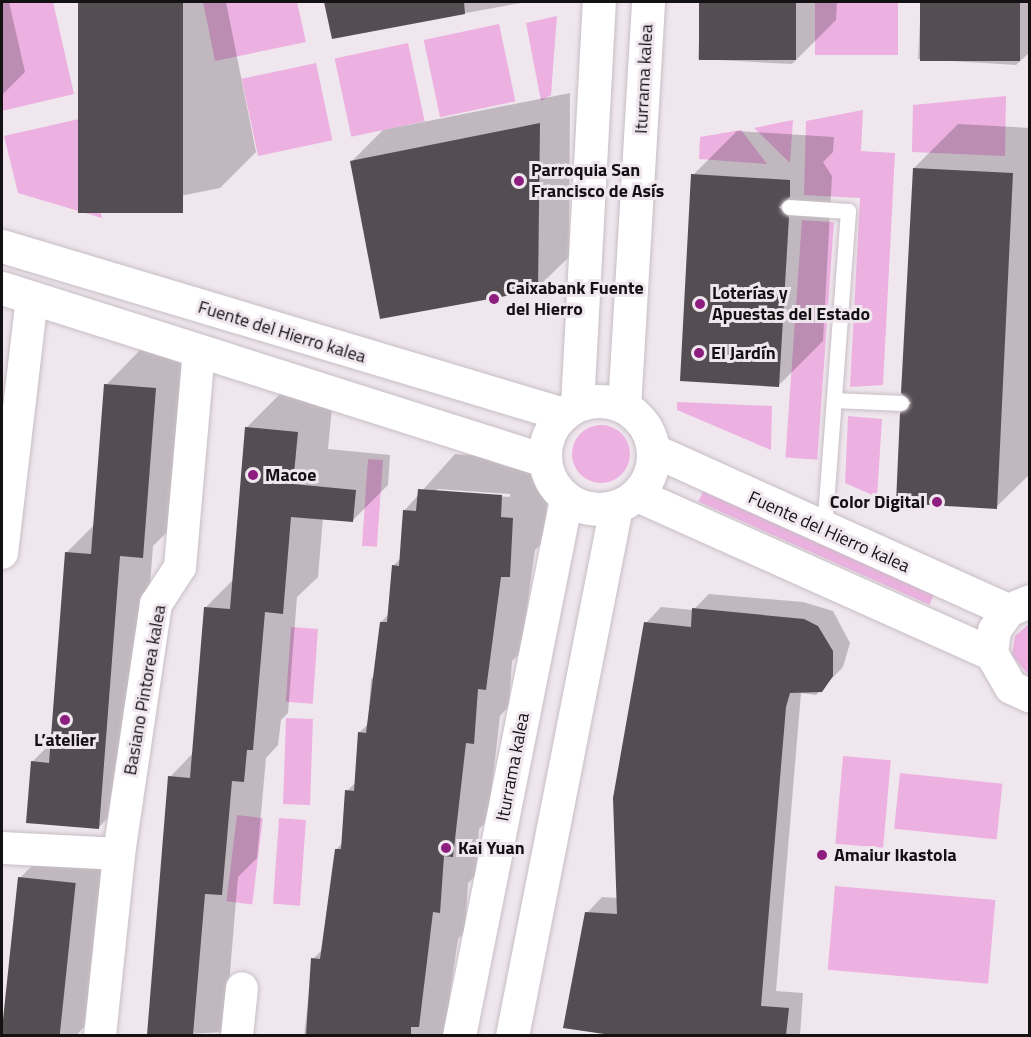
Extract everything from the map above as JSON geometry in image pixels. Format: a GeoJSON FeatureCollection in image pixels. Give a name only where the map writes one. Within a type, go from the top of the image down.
{"type":"FeatureCollection","features":[{"type":"Feature","properties":{"kind":"main road"},"geometry":{"type":"LineString","coordinates":[[570,410],[599,2]]}},
{"type":"Feature","properties":{"kind":"main road","name":"Iturrama kalea"},"geometry":{"type":"LineString","coordinates":[[624,407],[648,2]]}},
{"type":"Feature","properties":{"kind":"main road","name":"Fuente del Hierro kalea"},"geometry":{"type":"LineString","coordinates":[[2,246],[570,410]]}},
{"type":"Feature","properties":{"kind":"main road"},"geometry":{"type":"LineString","coordinates":[[2,288],[544,459]]}},
{"type":"Feature","properties":{"kind":"main road"},"geometry":{"type":"LineString","coordinates":[[512,1035],[626,501],[651,472],[653,450],[640,420],[624,407],[602,401],[570,410],[553,426],[544,459],[552,484],[566,499],[601,510],[626,501],[991,653],[1011,687],[1029,696]]}},
{"type":"Feature","properties":{"kind":"main road","name":"Fuente del Hierro kalea"},"geometry":{"type":"LineString","coordinates":[[653,450],[824,528],[1019,605]]}},
{"type":"Feature","properties":{"kind":"main road","name":"Iturrama kalea"},"geometry":{"type":"LineString","coordinates":[[459,1035],[566,499]]}},
{"type":"Feature","properties":{"kind":"main road"},"geometry":{"type":"LineString","coordinates":[[991,653],[994,630],[1019,605]]}},
{"type":"Feature","properties":{"kind":"street"},"geometry":{"type":"LineString","coordinates":[[2,553],[32,298]]}},
{"type":"Feature","properties":{"kind":"street","name":"Basiano Pintorea kalea"},"geometry":{"type":"LineString","coordinates":[[100,1035],[119,854],[156,604],[180,567],[199,351]]}},
{"type":"Feature","properties":{"kind":"street"},"geometry":{"type":"LineString","coordinates":[[2,848],[119,854]]}},
{"type":"Feature","properties":{"kind":"street"},"geometry":{"type":"LineString","coordinates":[[237,1035],[242,988]]}},
{"type":"Feature","properties":{"kind":"lane"},"geometry":{"type":"LineString","coordinates":[[789,207],[848,211],[824,528]]}},
{"type":"Feature","properties":{"kind":"lane"},"geometry":{"type":"LineString","coordinates":[[835,400],[901,403]]}},
{"type":"Feature","properties":{"kind":"shaded area"},"geometry":{"type":"Polygon","coordinates":[[[2,2],[53,2],[74,94],[2,111],[2,2]]]}},
{"type":"Feature","properties":{"kind":"shaded area"},"geometry":{"type":"Polygon","coordinates":[[[203,2],[297,2],[306,42],[215,61],[203,2]]]}},
{"type":"Feature","properties":{"kind":"shaded area"},"geometry":{"type":"Polygon","coordinates":[[[815,2],[898,2],[898,55],[815,55],[815,2]]]}},
{"type":"Feature","properties":{"kind":"shaded area"},"geometry":{"type":"Polygon","coordinates":[[[557,16],[551,95],[541,101],[526,23],[557,16]]]}},
{"type":"Feature","properties":{"kind":"shaded area"},"geometry":{"type":"Polygon","coordinates":[[[499,24],[515,101],[440,117],[424,40],[499,24]]]}},
{"type":"Feature","properties":{"kind":"shaded area"},"geometry":{"type":"Polygon","coordinates":[[[408,43],[425,121],[351,137],[335,59],[408,43]]]}},
{"type":"Feature","properties":{"kind":"shaded area"},"geometry":{"type":"Polygon","coordinates":[[[316,63],[332,140],[258,156],[242,79],[316,63]]]}},
{"type":"Feature","properties":{"kind":"shaded area"},"geometry":{"type":"Polygon","coordinates":[[[1006,96],[1005,156],[912,152],[913,105],[1006,96]]]}},
{"type":"Feature","properties":{"kind":"shaded area"},"geometry":{"type":"Polygon","coordinates":[[[863,110],[861,151],[895,153],[883,385],[850,387],[860,198],[804,195],[806,121],[863,110]]]}},
{"type":"Feature","properties":{"kind":"shaded area"},"geometry":{"type":"Polygon","coordinates":[[[79,119],[102,218],[18,193],[4,136],[79,119]]]}},
{"type":"Feature","properties":{"kind":"shaded area"},"geometry":{"type":"Polygon","coordinates":[[[793,120],[790,163],[754,128],[793,120]]]}},
{"type":"Feature","properties":{"kind":"shaded area"},"geometry":{"type":"Polygon","coordinates":[[[741,130],[767,164],[699,159],[700,137],[741,130]]]}},
{"type":"Feature","properties":{"kind":"shaded area"},"geometry":{"type":"Polygon","coordinates":[[[802,220],[834,222],[817,460],[785,457],[802,220]]]}},
{"type":"Feature","properties":{"kind":"shaded area"},"geometry":{"type":"Polygon","coordinates":[[[677,402],[772,406],[771,450],[677,410],[677,402]]]}},
{"type":"Feature","properties":{"kind":"shaded area"},"geometry":{"type":"Polygon","coordinates":[[[848,416],[882,419],[877,497],[845,483],[848,416]]]}},
{"type":"Feature","properties":{"kind":"shaded area"},"geometry":{"type":"Polygon","coordinates":[[[595,425],[607,425],[622,433],[630,448],[630,460],[622,475],[607,483],[595,483],[580,475],[572,460],[572,448],[580,433],[595,425]]]}},
{"type":"Feature","properties":{"kind":"shaded area"},"geometry":{"type":"Polygon","coordinates":[[[368,459],[383,460],[377,547],[362,546],[368,459]]]}},
{"type":"Feature","properties":{"kind":"shaded area"},"geometry":{"type":"Polygon","coordinates":[[[704,489],[935,592],[929,605],[698,502],[704,489]]]}},
{"type":"Feature","properties":{"kind":"shaded area"},"geometry":{"type":"Polygon","coordinates":[[[1029,624],[1029,676],[1012,655],[1015,636],[1029,624]]]}},
{"type":"Feature","properties":{"kind":"shaded area"},"geometry":{"type":"Polygon","coordinates":[[[291,627],[318,629],[313,704],[286,702],[291,627]]]}},
{"type":"Feature","properties":{"kind":"shaded area"},"geometry":{"type":"Polygon","coordinates":[[[286,718],[313,719],[310,805],[283,804],[286,718]]]}},
{"type":"Feature","properties":{"kind":"shaded area"},"geometry":{"type":"Polygon","coordinates":[[[843,756],[891,760],[883,848],[835,844],[843,756]]]}},
{"type":"Feature","properties":{"kind":"shaded area"},"geometry":{"type":"Polygon","coordinates":[[[900,773],[1002,784],[997,839],[894,829],[900,773]]]}},
{"type":"Feature","properties":{"kind":"shaded area"},"geometry":{"type":"Polygon","coordinates":[[[237,815],[263,818],[252,905],[226,901],[237,815]]]}},
{"type":"Feature","properties":{"kind":"shaded area"},"geometry":{"type":"Polygon","coordinates":[[[279,818],[306,820],[300,906],[273,904],[279,818]]]}},
{"type":"Feature","properties":{"kind":"shaded area"},"geometry":{"type":"Polygon","coordinates":[[[835,886],[995,900],[988,984],[828,970],[835,886]]]}},
{"type":"Feature","properties":{"kind":"building"},"geometry":{"type":"Polygon","coordinates":[[[78,2],[183,2],[183,213],[78,213],[78,2]]]}},
{"type":"Feature","properties":{"kind":"building"},"geometry":{"type":"Polygon","coordinates":[[[324,2],[464,2],[465,14],[332,39],[324,2]]]}},
{"type":"Feature","properties":{"kind":"building"},"geometry":{"type":"Polygon","coordinates":[[[699,2],[796,2],[796,60],[699,60],[699,2]]]}},
{"type":"Feature","properties":{"kind":"building"},"geometry":{"type":"Polygon","coordinates":[[[920,2],[1020,2],[1020,61],[920,61],[920,2]]]}},
{"type":"Feature","properties":{"kind":"building"},"geometry":{"type":"Polygon","coordinates":[[[540,123],[538,290],[380,319],[350,161],[540,123]]]}},
{"type":"Feature","properties":{"kind":"building"},"geometry":{"type":"Polygon","coordinates":[[[913,168],[1013,173],[997,509],[896,503],[900,413],[911,403],[901,393],[913,168]]]}},
{"type":"Feature","properties":{"kind":"building"},"geometry":{"type":"Polygon","coordinates":[[[691,174],[790,180],[790,197],[779,207],[789,217],[779,387],[680,381],[691,174]]]}},
{"type":"Feature","properties":{"kind":"building"},"geometry":{"type":"Polygon","coordinates":[[[104,384],[156,388],[143,558],[120,556],[99,829],[26,823],[31,761],[49,763],[65,552],[91,554],[104,384]]]}},
{"type":"Feature","properties":{"kind":"building"},"geometry":{"type":"Polygon","coordinates":[[[245,427],[298,432],[293,484],[356,490],[353,522],[291,517],[283,614],[265,612],[253,750],[247,750],[244,782],[232,781],[222,895],[205,894],[193,1035],[147,1035],[168,776],[190,778],[204,607],[230,609],[245,427]]]}},
{"type":"Feature","properties":{"kind":"building"},"geometry":{"type":"Polygon","coordinates":[[[418,489],[502,495],[501,517],[513,518],[510,577],[501,577],[486,690],[478,689],[474,744],[466,743],[453,857],[444,856],[440,913],[433,912],[419,1027],[411,1027],[411,1035],[306,1035],[311,958],[320,959],[335,849],[341,849],[345,790],[354,791],[358,732],[366,733],[380,622],[387,622],[392,565],[399,566],[403,510],[416,511],[418,489]]]}},
{"type":"Feature","properties":{"kind":"building"},"geometry":{"type":"Polygon","coordinates":[[[692,608],[804,619],[818,626],[833,651],[833,676],[822,692],[790,693],[786,707],[761,1006],[789,1008],[786,1035],[611,1035],[563,1028],[585,912],[617,914],[613,798],[644,622],[691,627],[692,608]]]}},
{"type":"Feature","properties":{"kind":"building"},"geometry":{"type":"Polygon","coordinates":[[[18,877],[76,883],[60,1036],[2,1035],[18,877]]]}},
{"type":"Feature","properties":{"kind":"place","name":"Parroquia San Francisco de Asís"},"geometry":{"type":"Point","coordinates":[519,181]}},
{"type":"Feature","properties":{"kind":"place","name":"Caixabank Fuente del Hierro"},"geometry":{"type":"Point","coordinates":[494,299]}},
{"type":"Feature","properties":{"kind":"place","name":"Loterías y Apuestas del Estado"},"geometry":{"type":"Point","coordinates":[700,304]}},
{"type":"Feature","properties":{"kind":"place","name":"El Jardín"},"geometry":{"type":"Point","coordinates":[699,353]}},
{"type":"Feature","properties":{"kind":"place","name":"Macoe"},"geometry":{"type":"Point","coordinates":[253,475]}},
{"type":"Feature","properties":{"kind":"place","name":"Color Digital"},"geometry":{"type":"Point","coordinates":[937,502]}},
{"type":"Feature","properties":{"kind":"place","name":"L’atelier"},"geometry":{"type":"Point","coordinates":[65,720]}},
{"type":"Feature","properties":{"kind":"place","name":"Kai Yuan"},"geometry":{"type":"Point","coordinates":[446,848]}},
{"type":"Feature","properties":{"kind":"place","name":"Amaiur Ikastola"},"geometry":{"type":"Point","coordinates":[822,855]}}]}
